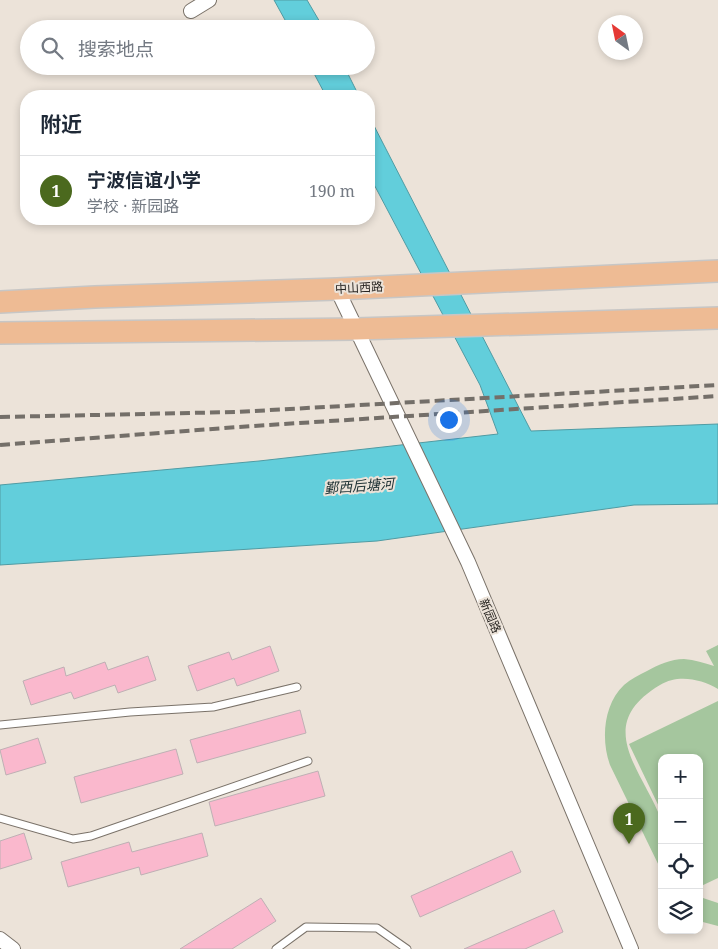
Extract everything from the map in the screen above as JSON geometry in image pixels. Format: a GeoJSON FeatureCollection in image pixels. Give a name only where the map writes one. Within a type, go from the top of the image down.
{"type":"FeatureCollection","features":[{"type":"Feature","properties":{"kind":"main road","name":"中山西路"},"geometry":{"type":"LineString","coordinates":[[0,302],[337,289],[718,271]]}},
{"type":"Feature","properties":{"kind":"main road"},"geometry":{"type":"LineString","coordinates":[[0,333],[356,329],[718,318]]}},
{"type":"Feature","properties":{"kind":"street"},"geometry":{"type":"LineString","coordinates":[[191,11],[210,0]]}},
{"type":"Feature","properties":{"kind":"street","name":"新园路"},"geometry":{"type":"LineString","coordinates":[[337,289],[468,562],[632,949]]}},
{"type":"Feature","properties":{"kind":"street"},"geometry":{"type":"LineString","coordinates":[[0,939],[13,949]]}},
{"type":"Feature","properties":{"kind":"lane"},"geometry":{"type":"LineString","coordinates":[[0,725],[130,712],[213,707],[297,687]]}},
{"type":"Feature","properties":{"kind":"lane"},"geometry":{"type":"LineString","coordinates":[[0,818],[73,839],[91,836],[308,760]]}},
{"type":"Feature","properties":{"kind":"lane"},"geometry":{"type":"LineString","coordinates":[[276,949],[306,927],[377,928],[407,949]]}},
{"type":"Feature","properties":{"kind":"green space"},"geometry":{"type":"Polygon","coordinates":[[[718,645],[718,689],[697,680],[682,679],[667,682],[640,700],[629,716],[626,732],[628,748],[634,765],[658,813],[658,864],[610,765],[605,745],[608,713],[617,693],[624,685],[632,679],[665,663],[688,659],[714,666],[706,651],[718,645]]]}},
{"type":"Feature","properties":{"kind":"green space"},"geometry":{"type":"Polygon","coordinates":[[[718,701],[718,878],[703,885],[703,754],[658,754],[658,805],[629,744],[718,701]]]}},
{"type":"Feature","properties":{"kind":"green space"},"geometry":{"type":"Polygon","coordinates":[[[703,898],[718,903],[718,926],[703,922],[703,898]]]}},
{"type":"Feature","properties":{"kind":"water"},"geometry":{"type":"Polygon","coordinates":[[[274,0],[307,0],[319,20],[285,20],[274,0]]]}},
{"type":"Feature","properties":{"kind":"water"},"geometry":{"type":"Polygon","coordinates":[[[315,75],[348,75],[356,90],[323,90],[315,75]]]}},
{"type":"Feature","properties":{"kind":"water","name":"鄞西后塘河"},"geometry":{"type":"Polygon","coordinates":[[[375,128],[531,431],[718,424],[718,504],[634,505],[377,541],[0,565],[0,485],[259,461],[498,434],[480,385],[375,186],[375,128]]]}},
{"type":"Feature","properties":{"kind":"building"},"geometry":{"type":"Polygon","coordinates":[[[270,646],[279,671],[237,686],[234,678],[197,691],[188,666],[229,652],[232,660],[270,646]]]}},
{"type":"Feature","properties":{"kind":"building"},"geometry":{"type":"Polygon","coordinates":[[[148,656],[156,680],[118,693],[115,685],[74,699],[71,692],[31,705],[23,681],[64,667],[66,676],[105,662],[108,670],[148,656]]]}},
{"type":"Feature","properties":{"kind":"building"},"geometry":{"type":"Polygon","coordinates":[[[300,710],[306,733],[197,763],[190,740],[300,710]]]}},
{"type":"Feature","properties":{"kind":"building"},"geometry":{"type":"Polygon","coordinates":[[[38,738],[46,763],[6,775],[0,750],[38,738]]]}},
{"type":"Feature","properties":{"kind":"building"},"geometry":{"type":"Polygon","coordinates":[[[176,749],[183,774],[81,803],[74,777],[176,749]]]}},
{"type":"Feature","properties":{"kind":"building"},"geometry":{"type":"Polygon","coordinates":[[[318,771],[325,796],[215,826],[209,802],[318,771]]]}},
{"type":"Feature","properties":{"kind":"building"},"geometry":{"type":"Polygon","coordinates":[[[24,833],[32,859],[0,869],[0,841],[24,833]]]}},
{"type":"Feature","properties":{"kind":"building"},"geometry":{"type":"Polygon","coordinates":[[[202,833],[208,856],[141,875],[139,867],[68,887],[61,862],[129,842],[132,852],[202,833]]]}},
{"type":"Feature","properties":{"kind":"building"},"geometry":{"type":"Polygon","coordinates":[[[512,851],[521,872],[420,917],[411,896],[512,851]]]}},
{"type":"Feature","properties":{"kind":"building"},"geometry":{"type":"Polygon","coordinates":[[[261,898],[276,921],[232,949],[180,949],[261,898]]]}},
{"type":"Feature","properties":{"kind":"building"},"geometry":{"type":"Polygon","coordinates":[[[554,910],[563,932],[525,949],[464,949],[554,910]]]}},
{"type":"Feature","properties":{"kind":"railway"},"geometry":{"type":"LineString","coordinates":[[0,417],[236,412],[718,385]]}},
{"type":"Feature","properties":{"kind":"railway"},"geometry":{"type":"LineString","coordinates":[[0,445],[238,427],[718,396]]}},
{"type":"Feature","properties":{"kind":"place","name":"宁波信谊小学"},"geometry":{"type":"Point","coordinates":[629,844]}}]}
